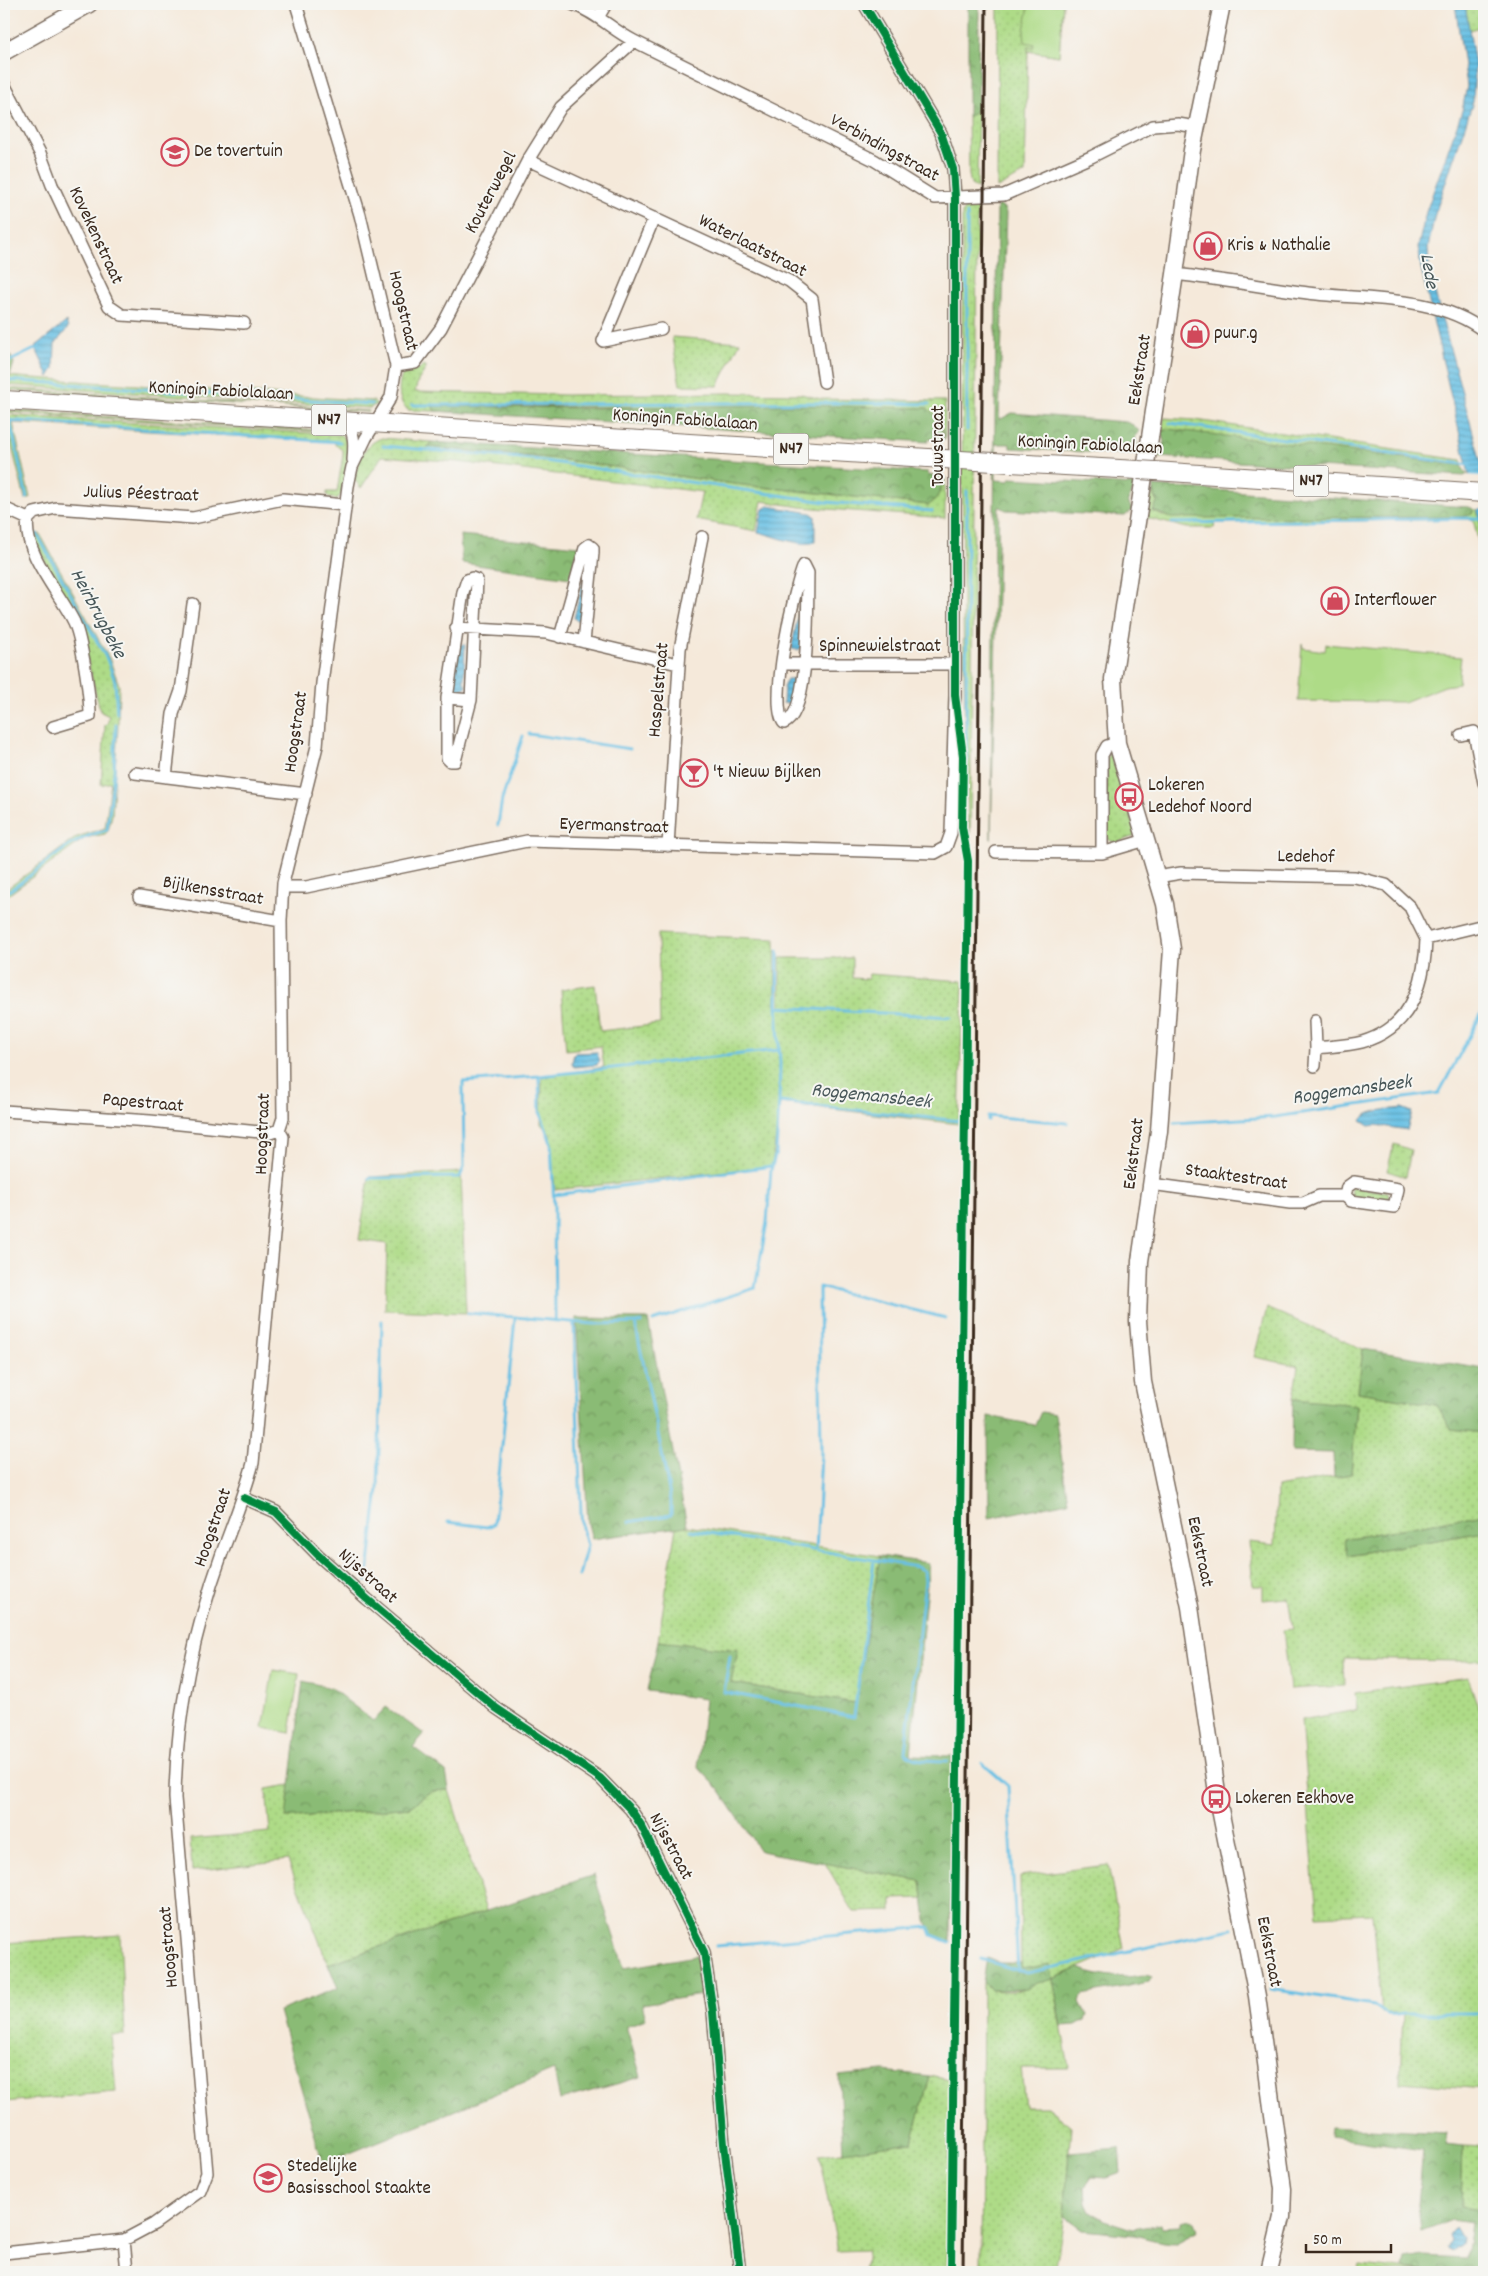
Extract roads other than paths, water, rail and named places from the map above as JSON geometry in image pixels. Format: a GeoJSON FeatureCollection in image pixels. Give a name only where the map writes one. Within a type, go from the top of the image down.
{"type":"FeatureCollection","features":[{"type":"Feature","properties":{"kind":"main road","name":"Koningin Fabiolalaan"},"geometry":{"type":"LineString","coordinates":[[4,400],[1484,492]]}},
{"type":"Feature","properties":{"kind":"street"},"geometry":{"type":"LineString","coordinates":[[4,52],[89,4]]}},
{"type":"Feature","properties":{"kind":"street","name":"Hoogstraat"},"geometry":{"type":"LineString","coordinates":[[124,2240],[154,2224],[200,2191],[207,2173],[175,1798],[176,1758],[194,1648],[222,1554],[244,1498],[254,1463],[283,1137],[279,1130],[283,1118],[281,921],[283,887],[317,746],[322,683],[344,505],[352,466],[391,396],[396,366],[360,215],[296,4]]}},
{"type":"Feature","properties":{"kind":"street","name":"Verbindingstraat"},"geometry":{"type":"LineString","coordinates":[[572,4],[599,16],[615,32],[874,160],[934,198],[1004,195],[1091,157],[1153,126],[1178,124],[1196,127]]}},
{"type":"Feature","properties":{"kind":"street"},"geometry":{"type":"LineString","coordinates":[[599,16],[606,4]]}},
{"type":"Feature","properties":{"kind":"street","name":"Touwstraat"},"geometry":{"type":"LineString","coordinates":[[864,4],[941,133],[953,169],[955,197],[954,664],[952,806],[950,841],[946,847]]}},
{"type":"Feature","properties":{"kind":"street","name":"Eekstraat"},"geometry":{"type":"LineString","coordinates":[[1222,4],[1196,127],[1176,274],[1114,659],[1113,701],[1117,743],[1165,904],[1172,949],[1159,1131],[1140,1261],[1139,1355],[1142,1382],[1190,1607],[1218,1799],[1257,1996],[1283,2189],[1282,2218],[1269,2272]]}},
{"type":"Feature","properties":{"kind":"street","name":"Kouterwegel"},"geometry":{"type":"LineString","coordinates":[[396,366],[415,363],[441,328],[528,160],[560,107],[634,41]]}},
{"type":"Feature","properties":{"kind":"street","name":"Kovekenstraat"},"geometry":{"type":"LineString","coordinates":[[4,84],[40,153],[52,185],[108,306],[122,314],[244,323]]}},
{"type":"Feature","properties":{"kind":"street","name":"Waterlaatstraat"},"geometry":{"type":"LineString","coordinates":[[528,160],[789,281],[812,299],[824,382]]}},
{"type":"Feature","properties":{"kind":"street"},"geometry":{"type":"LineString","coordinates":[[654,218],[603,341],[661,330]]}},
{"type":"Feature","properties":{"kind":"street"},"geometry":{"type":"LineString","coordinates":[[1176,274],[1301,292],[1443,309],[1465,318],[1484,332]]}},
{"type":"Feature","properties":{"kind":"street"},"geometry":{"type":"LineString","coordinates":[[344,421],[353,435],[352,466]]}},
{"type":"Feature","properties":{"kind":"street","name":"Julius Péestraat"},"geometry":{"type":"LineString","coordinates":[[28,519],[34,513],[56,508],[192,518],[284,499],[344,505]]}},
{"type":"Feature","properties":{"kind":"street"},"geometry":{"type":"LineString","coordinates":[[4,508],[28,519],[28,538],[74,624],[90,698],[90,716],[53,726]]}},
{"type":"Feature","properties":{"kind":"street","name":"Haspelstraat"},"geometry":{"type":"LineString","coordinates":[[668,846],[678,664],[702,537]]}},
{"type":"Feature","properties":{"kind":"street"},"geometry":{"type":"LineString","coordinates":[[560,637],[582,556],[585,548],[589,546],[592,548],[593,553],[584,642]]}},
{"type":"Feature","properties":{"kind":"street","name":"Spinnewielstraat"},"geometry":{"type":"LineString","coordinates":[[804,565],[808,573],[806,665],[793,716],[790,721],[784,723],[781,719],[779,708],[784,647],[793,598],[804,565]]}},
{"type":"Feature","properties":{"kind":"street"},"geometry":{"type":"LineString","coordinates":[[472,578],[477,580],[476,630],[471,700],[455,761],[450,761],[447,758],[447,698],[456,628],[466,580],[472,578]]}},
{"type":"Feature","properties":{"kind":"street"},"geometry":{"type":"LineString","coordinates":[[166,777],[173,714],[181,691],[194,604]]}},
{"type":"Feature","properties":{"kind":"street"},"geometry":{"type":"LineString","coordinates":[[456,628],[546,633],[678,664]]}},
{"type":"Feature","properties":{"kind":"street","name":"Spinnewielstraat"},"geometry":{"type":"LineString","coordinates":[[783,664],[954,664]]}},
{"type":"Feature","properties":{"kind":"street"},"geometry":{"type":"LineString","coordinates":[[447,698],[471,700]]}},
{"type":"Feature","properties":{"kind":"street"},"geometry":{"type":"LineString","coordinates":[[1461,735],[1479,730],[1484,783]]}},
{"type":"Feature","properties":{"kind":"street"},"geometry":{"type":"LineString","coordinates":[[1102,853],[1102,755],[1107,746],[1117,743]]}},
{"type":"Feature","properties":{"kind":"street"},"geometry":{"type":"LineString","coordinates":[[136,773],[306,794]]}},
{"type":"Feature","properties":{"kind":"street"},"geometry":{"type":"LineString","coordinates":[[996,852],[1102,853],[1146,840]]}},
{"type":"Feature","properties":{"kind":"street","name":"Eyermanstraat"},"geometry":{"type":"LineString","coordinates":[[283,887],[306,888],[527,841],[935,854],[946,847]]}},
{"type":"Feature","properties":{"kind":"street","name":"Ledehof"},"geometry":{"type":"LineString","coordinates":[[1157,877],[1181,873],[1355,877],[1386,885],[1410,907],[1426,939],[1426,963],[1421,985],[1412,1002],[1394,1024],[1363,1042],[1316,1048]]}},
{"type":"Feature","properties":{"kind":"street","name":"Bijlkensstraat"},"geometry":{"type":"LineString","coordinates":[[139,897],[281,921]]}},
{"type":"Feature","properties":{"kind":"street"},"geometry":{"type":"LineString","coordinates":[[1426,939],[1484,926]]}},
{"type":"Feature","properties":{"kind":"street"},"geometry":{"type":"LineString","coordinates":[[1315,1021],[1315,1066]]}},
{"type":"Feature","properties":{"kind":"street","name":"Papestraat"},"geometry":{"type":"LineString","coordinates":[[4,1111],[150,1121],[270,1133],[279,1130]]}},
{"type":"Feature","properties":{"kind":"street","name":"Staaktestraat"},"geometry":{"type":"LineString","coordinates":[[1151,1184],[1290,1203],[1303,1203],[1319,1196],[1345,1196]]}},
{"type":"Feature","properties":{"kind":"street","name":"Nijsstraat"},"geometry":{"type":"LineString","coordinates":[[244,1498],[276,1512],[318,1555],[367,1599],[496,1708],[600,1778],[625,1803],[641,1825],[704,1952],[712,2012],[724,2144],[740,2272]]}},
{"type":"Feature","properties":{"kind":"street"},"geometry":{"type":"LineString","coordinates":[[4,2253],[124,2240],[128,2272]]}},
{"type":"Feature","properties":{"kind":"water","name":"Lede"},"geometry":{"type":"Polygon","coordinates":[[[1455,4],[1465,4],[1475,65],[1473,102],[1435,214],[1428,248],[1429,267],[1484,473],[1484,538],[1421,268],[1418,247],[1426,212],[1462,111],[1467,86],[1455,4]]]}},
{"type":"Feature","properties":{"kind":"water"},"geometry":{"type":"Polygon","coordinates":[[[66,322],[68,328],[55,344],[54,369],[49,377],[35,347],[66,322]]]}},
{"type":"Feature","properties":{"kind":"water"},"geometry":{"type":"Polygon","coordinates":[[[768,506],[811,513],[815,516],[815,542],[795,542],[758,532],[763,509],[768,506]]]}},
{"type":"Feature","properties":{"kind":"water"},"geometry":{"type":"Polygon","coordinates":[[[586,568],[582,619],[577,621],[574,618],[586,568]]]}},
{"type":"Feature","properties":{"kind":"water"},"geometry":{"type":"Polygon","coordinates":[[[802,600],[802,648],[797,650],[792,649],[792,646],[799,601],[802,600]]]}},
{"type":"Feature","properties":{"kind":"water"},"geometry":{"type":"Polygon","coordinates":[[[464,644],[464,682],[467,686],[459,691],[454,687],[453,683],[460,645],[464,644]]]}},
{"type":"Feature","properties":{"kind":"water"},"geometry":{"type":"Polygon","coordinates":[[[787,679],[793,679],[794,683],[789,704],[783,703],[784,684],[787,679]]]}},
{"type":"Feature","properties":{"kind":"water"},"geometry":{"type":"Polygon","coordinates":[[[597,1052],[599,1060],[597,1065],[574,1067],[572,1063],[574,1053],[597,1052]]]}},
{"type":"Feature","properties":{"kind":"water"},"geometry":{"type":"Polygon","coordinates":[[[1402,1108],[1412,1112],[1407,1130],[1376,1125],[1369,1126],[1361,1121],[1373,1112],[1402,1108]]]}},
{"type":"Feature","properties":{"kind":"water"},"geometry":{"type":"Polygon","coordinates":[[[1455,2227],[1462,2238],[1461,2245],[1452,2252],[1447,2248],[1451,2240],[1449,2235],[1455,2227]]]}},
{"type":"Feature","properties":{"kind":"waterway"},"geometry":{"type":"LineString","coordinates":[[967,214],[967,430]]}},
{"type":"Feature","properties":{"kind":"waterway","name":"Heirbrugbeke"},"geometry":{"type":"LineString","coordinates":[[4,364],[39,347]]}},
{"type":"Feature","properties":{"kind":"waterway"},"geometry":{"type":"LineString","coordinates":[[4,380],[372,404]]}},
{"type":"Feature","properties":{"kind":"waterway"},"geometry":{"type":"LineString","coordinates":[[412,405],[929,404]]}},
{"type":"Feature","properties":{"kind":"waterway"},"geometry":{"type":"LineString","coordinates":[[4,420],[340,442]]}},
{"type":"Feature","properties":{"kind":"waterway","name":"Heirbrugbeke"},"geometry":{"type":"LineString","coordinates":[[10,421],[27,498]]}},
{"type":"Feature","properties":{"kind":"waterway"},"geometry":{"type":"LineString","coordinates":[[1170,423],[1469,465]]}},
{"type":"Feature","properties":{"kind":"waterway"},"geometry":{"type":"LineString","coordinates":[[383,446],[531,459],[826,502],[932,511]]}},
{"type":"Feature","properties":{"kind":"waterway"},"geometry":{"type":"LineString","coordinates":[[966,779],[967,491]]}},
{"type":"Feature","properties":{"kind":"waterway"},"geometry":{"type":"LineString","coordinates":[[1172,523],[1484,518]]}},
{"type":"Feature","properties":{"kind":"waterway","name":"Heirbrugbeke"},"geometry":{"type":"LineString","coordinates":[[37,534],[107,659],[115,681],[117,713]]}},
{"type":"Feature","properties":{"kind":"waterway","name":"Heirbrugbeke"},"geometry":{"type":"LineString","coordinates":[[4,894],[64,849],[77,841],[107,830],[114,773],[116,725]]}},
{"type":"Feature","properties":{"kind":"waterway"},"geometry":{"type":"LineString","coordinates":[[529,734],[630,749]]}},
{"type":"Feature","properties":{"kind":"waterway"},"geometry":{"type":"LineString","coordinates":[[498,825],[502,799],[523,736]]}},
{"type":"Feature","properties":{"kind":"waterway"},"geometry":{"type":"LineString","coordinates":[[653,1321],[755,1288],[767,1222],[771,1170],[776,1152],[780,1064],[777,1005],[778,951]]}},
{"type":"Feature","properties":{"kind":"waterway"},"geometry":{"type":"LineString","coordinates":[[777,1007],[951,1017]]}},
{"type":"Feature","properties":{"kind":"waterway","name":"Roggemansbeek"},"geometry":{"type":"LineString","coordinates":[[1174,1123],[1275,1117],[1439,1093],[1484,1009]]}},
{"type":"Feature","properties":{"kind":"waterway"},"geometry":{"type":"LineString","coordinates":[[539,1076],[779,1050]]}},
{"type":"Feature","properties":{"kind":"waterway"},"geometry":{"type":"LineString","coordinates":[[369,1178],[460,1177],[464,1167],[463,1082],[539,1076],[540,1112],[551,1143],[554,1207],[555,1321]]}},
{"type":"Feature","properties":{"kind":"waterway","name":"Roggemansbeek"},"geometry":{"type":"LineString","coordinates":[[779,1102],[960,1121]]}},
{"type":"Feature","properties":{"kind":"waterway","name":"Roggemansbeek"},"geometry":{"type":"LineString","coordinates":[[988,1120],[988,1116],[1067,1123]]}},
{"type":"Feature","properties":{"kind":"waterway"},"geometry":{"type":"LineString","coordinates":[[554,1195],[772,1166]]}},
{"type":"Feature","properties":{"kind":"waterway"},"geometry":{"type":"LineString","coordinates":[[816,1551],[821,1454],[819,1287],[946,1318]]}},
{"type":"Feature","properties":{"kind":"waterway"},"geometry":{"type":"LineString","coordinates":[[468,1313],[594,1324],[641,1323]]}},
{"type":"Feature","properties":{"kind":"waterway"},"geometry":{"type":"LineString","coordinates":[[448,1522],[487,1527],[494,1524],[515,1319]]}},
{"type":"Feature","properties":{"kind":"waterway"},"geometry":{"type":"LineString","coordinates":[[367,1581],[378,1489],[382,1321]]}},
{"type":"Feature","properties":{"kind":"waterway"},"geometry":{"type":"LineString","coordinates":[[574,1323],[581,1513],[582,1528],[587,1545],[579,1576]]}},
{"type":"Feature","properties":{"kind":"waterway"},"geometry":{"type":"LineString","coordinates":[[629,1522],[671,1515],[671,1501],[635,1323]]}},
{"type":"Feature","properties":{"kind":"waterway"},"geometry":{"type":"LineString","coordinates":[[691,1530],[917,1567],[924,1571],[925,1581],[905,1752],[914,1758],[948,1761]]}},
{"type":"Feature","properties":{"kind":"waterway"},"geometry":{"type":"LineString","coordinates":[[730,1656],[724,1692],[854,1717],[874,1560]]}},
{"type":"Feature","properties":{"kind":"waterway"},"geometry":{"type":"LineString","coordinates":[[982,1763],[1008,1786],[1018,1971]]}},
{"type":"Feature","properties":{"kind":"waterway"},"geometry":{"type":"LineString","coordinates":[[716,1946],[929,1927],[932,1935],[950,1942]]}},
{"type":"Feature","properties":{"kind":"waterway"},"geometry":{"type":"LineString","coordinates":[[981,1959],[1027,1973],[1232,1929]]}},
{"type":"Feature","properties":{"kind":"waterway"},"geometry":{"type":"LineString","coordinates":[[1271,1989],[1374,2005],[1384,2013],[1390,2014],[1484,2013]]}},
{"type":"Feature","properties":{"kind":"railway"},"geometry":{"type":"LineString","coordinates":[[963,2272],[986,4]]}},
{"type":"Feature","properties":{"kind":"place","name":"De tovertuin"},"geometry":{"type":"Point","coordinates":[175,152]}},
{"type":"Feature","properties":{"kind":"place","name":"Kris & Nathalie"},"geometry":{"type":"Point","coordinates":[1208,246]}},
{"type":"Feature","properties":{"kind":"place","name":"puur.g"},"geometry":{"type":"Point","coordinates":[1195,334]}},
{"type":"Feature","properties":{"kind":"place","name":"Interflower"},"geometry":{"type":"Point","coordinates":[1335,601]}},
{"type":"Feature","properties":{"kind":"place","name":"'t Nieuw Bijlken"},"geometry":{"type":"Point","coordinates":[694,773]}},
{"type":"Feature","properties":{"kind":"place","name":"Lokeren Ledehof Noord"},"geometry":{"type":"Point","coordinates":[1129,797]}},
{"type":"Feature","properties":{"kind":"place","name":"Lokeren Eekhove"},"geometry":{"type":"Point","coordinates":[1216,1799]}},
{"type":"Feature","properties":{"kind":"place","name":"Stedelijke Basisschool Staakte"},"geometry":{"type":"Point","coordinates":[268,2178]}}]}
